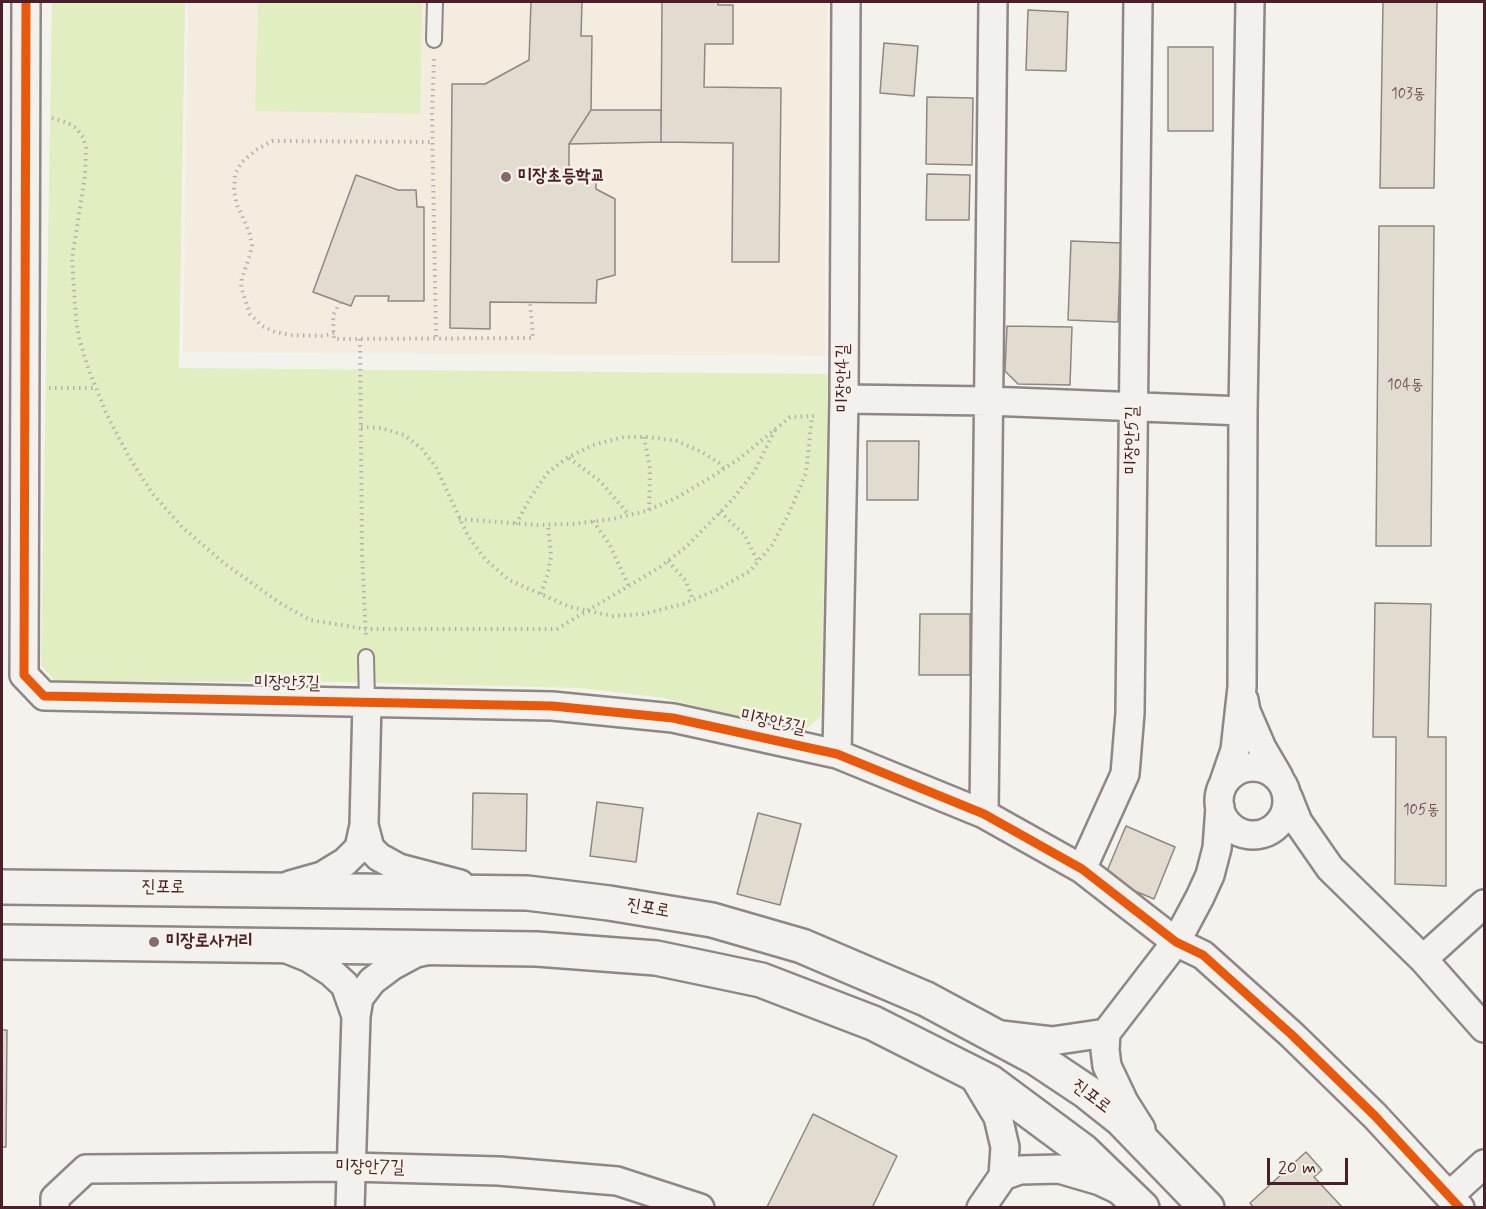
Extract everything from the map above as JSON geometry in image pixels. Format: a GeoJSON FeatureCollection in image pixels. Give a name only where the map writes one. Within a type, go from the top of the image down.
{"type":"FeatureCollection","features":[{"type":"Feature","properties":{"kind":"street","name":"미장안3길"},"geometry":{"type":"LineString","coordinates":[[26,2],[24,675],[44,696],[552,706],[673,718],[837,754],[984,814],[1082,869],[1176,942],[1203,955],[1292,1035],[1375,1116],[1455,1201]]}},
{"type":"Feature","properties":{"kind":"street","name":"미장안4길"},"geometry":{"type":"LineString","coordinates":[[837,754],[844,399],[846,2]]}},
{"type":"Feature","properties":{"kind":"street"},"geometry":{"type":"LineString","coordinates":[[984,814],[993,2]]}},
{"type":"Feature","properties":{"kind":"street","name":"미장안5길"},"geometry":{"type":"LineString","coordinates":[[1082,869],[1125,774],[1130,713],[1138,2]]}},
{"type":"Feature","properties":{"kind":"street"},"geometry":{"type":"LineString","coordinates":[[1160,1158],[1124,1102],[1107,1066],[1106,1033],[1176,942],[1200,897],[1210,875],[1217,848],[1221,796],[1235,750],[1242,687],[1243,411],[1250,2]]}},
{"type":"Feature","properties":{"kind":"street"},"geometry":{"type":"LineString","coordinates":[[844,399],[988,401],[1243,411]]}},
{"type":"Feature","properties":{"kind":"street"},"geometry":{"type":"LineString","coordinates":[[1242,687],[1246,711],[1262,748],[1283,787],[1298,822],[1330,868]]}},
{"type":"Feature","properties":{"kind":"street"},"geometry":{"type":"LineString","coordinates":[[276,890],[322,876],[345,862],[359,848],[364,825],[367,702]]}},
{"type":"Feature","properties":{"kind":"street"},"geometry":{"type":"LineString","coordinates":[[1200,897],[1233,849],[1242,840],[1258,835],[1275,828],[1282,820],[1287,809],[1283,787],[1270,770],[1259,766],[1249,766],[1238,769],[1229,776],[1221,796],[1223,818],[1241,833],[1258,835],[1280,835],[1300,844],[1330,868],[1423,959],[1485,1028]]}},
{"type":"Feature","properties":{"kind":"street"},"geometry":{"type":"LineString","coordinates":[[364,825],[370,848],[379,857],[399,868],[436,879],[506,893]]}},
{"type":"Feature","properties":{"kind":"street"},"geometry":{"type":"LineString","coordinates":[[2,880],[56,888]]}},
{"type":"Feature","properties":{"kind":"street","name":"진포로"},"geometry":{"type":"LineString","coordinates":[[2,887],[527,893],[609,903],[712,920],[802,946],[926,999],[1036,1058],[1087,1092],[1121,1119],[1208,1208]]}},
{"type":"Feature","properties":{"kind":"street"},"geometry":{"type":"LineString","coordinates":[[1423,959],[1485,904]]}},
{"type":"Feature","properties":{"kind":"street"},"geometry":{"type":"LineString","coordinates":[[2,942],[537,949],[656,958],[761,980],[873,1023],[990,1082],[1083,1151],[1136,1201]]}},
{"type":"Feature","properties":{"kind":"street"},"geometry":{"type":"LineString","coordinates":[[2,949],[46,943]]}},
{"type":"Feature","properties":{"kind":"street"},"geometry":{"type":"LineString","coordinates":[[278,946],[309,958],[331,972],[345,985],[356,1016]]}},
{"type":"Feature","properties":{"kind":"street"},"geometry":{"type":"LineString","coordinates":[[350,1208],[356,1016],[359,998],[372,981],[392,966],[416,953],[441,948]]}},
{"type":"Feature","properties":{"kind":"street"},"geometry":{"type":"LineString","coordinates":[[990,1033],[1052,1041],[1106,1033]]}},
{"type":"Feature","properties":{"kind":"street"},"geometry":{"type":"LineString","coordinates":[[971,1072],[998,1117],[1005,1147],[1003,1176],[981,1208]]}},
{"type":"Feature","properties":{"kind":"street"},"geometry":{"type":"LineString","coordinates":[[1455,1201],[1485,1164]]}},
{"type":"Feature","properties":{"kind":"street","name":"미장안7길"},"geometry":{"type":"LineString","coordinates":[[55,1208],[55,1198],[86,1169],[350,1167],[499,1172],[617,1181],[700,1208]]}},
{"type":"Feature","properties":{"kind":"street"},"geometry":{"type":"LineString","coordinates":[[1003,1176],[1020,1170],[1059,1169],[1100,1180],[1136,1201]]}},
{"type":"Feature","properties":{"kind":"lane"},"geometry":{"type":"LineString","coordinates":[[434,40],[435,2]]}},
{"type":"Feature","properties":{"kind":"lane"},"geometry":{"type":"LineString","coordinates":[[366,657],[367,702]]}},
{"type":"Feature","properties":{"kind":"path"},"geometry":{"type":"LineString","coordinates":[[434,40],[432,115],[435,338]]}},
{"type":"Feature","properties":{"kind":"path"},"geometry":{"type":"LineString","coordinates":[[26,116],[58,119],[68,123],[82,137],[86,148],[86,176],[72,259],[79,338],[88,368],[129,457],[152,493],[182,527],[225,564],[280,603],[310,620],[366,629],[557,629],[629,587],[687,546],[720,512],[754,471],[775,430]]}},
{"type":"Feature","properties":{"kind":"path"},"geometry":{"type":"LineString","coordinates":[[334,333],[323,336],[275,332],[262,326],[250,314],[244,300],[242,278],[252,245],[249,231],[237,205],[234,190],[235,174],[242,162],[272,141],[434,142]]}},
{"type":"Feature","properties":{"kind":"path"},"geometry":{"type":"LineString","coordinates":[[340,302],[333,316],[334,339],[533,338],[530,302]]}},
{"type":"Feature","properties":{"kind":"path"},"geometry":{"type":"LineString","coordinates":[[360,339],[362,553],[366,657]]}},
{"type":"Feature","properties":{"kind":"path"},"geometry":{"type":"LineString","coordinates":[[25,387],[97,388]]}},
{"type":"Feature","properties":{"kind":"path"},"geometry":{"type":"LineString","coordinates":[[362,427],[381,428],[404,435],[421,448],[436,467],[458,519],[468,536],[485,559],[509,580],[570,607],[613,616],[643,615],[693,600],[750,571],[772,545],[806,473],[812,416],[790,417],[724,469],[676,498],[650,510],[593,521],[548,525],[458,519]]}},
{"type":"Feature","properties":{"kind":"path"},"geometry":{"type":"LineString","coordinates":[[516,524],[547,473],[568,458],[604,442],[624,437],[677,441],[702,452],[724,469]]}},
{"type":"Feature","properties":{"kind":"path"},"geometry":{"type":"LineString","coordinates":[[644,437],[650,469],[650,510]]}},
{"type":"Feature","properties":{"kind":"path"},"geometry":{"type":"LineString","coordinates":[[568,458],[600,481],[629,515]]}},
{"type":"Feature","properties":{"kind":"path"},"geometry":{"type":"LineString","coordinates":[[720,512],[744,534],[758,562]]}},
{"type":"Feature","properties":{"kind":"path"},"geometry":{"type":"LineString","coordinates":[[593,521],[610,545],[629,587]]}},
{"type":"Feature","properties":{"kind":"path"},"geometry":{"type":"LineString","coordinates":[[541,594],[548,573],[550,556],[548,525]]}},
{"type":"Feature","properties":{"kind":"path"},"geometry":{"type":"LineString","coordinates":[[668,561],[686,581],[693,600]]}},
{"type":"Feature","properties":{"kind":"shaded area","name":"미장초등학교"},"geometry":{"type":"Polygon","coordinates":[[[188,2],[827,2],[825,356],[183,352],[188,2]]]}},
{"type":"Feature","properties":{"kind":"green space"},"geometry":{"type":"Polygon","coordinates":[[[52,2],[185,2],[179,368],[828,374],[821,716],[802,733],[664,698],[580,688],[335,682],[55,681],[41,665],[52,2]]]}},
{"type":"Feature","properties":{"kind":"green space"},"geometry":{"type":"Polygon","coordinates":[[[258,2],[422,2],[420,114],[255,111],[258,2]]]}},
{"type":"Feature","properties":{"kind":"building"},"geometry":{"type":"Polygon","coordinates":[[[531,2],[582,2],[581,36],[592,36],[591,110],[569,144],[569,177],[596,177],[596,189],[615,199],[615,275],[597,280],[596,303],[490,302],[490,329],[450,328],[452,84],[485,84],[529,60],[531,2]]]}},
{"type":"Feature","properties":{"kind":"building"},"geometry":{"type":"Polygon","coordinates":[[[662,2],[718,2],[718,5],[733,5],[733,44],[705,44],[704,87],[781,88],[779,262],[732,262],[733,143],[661,142],[662,2]]]}},
{"type":"Feature","properties":{"kind":"building"},"geometry":{"type":"Polygon","coordinates":[[[1383,2],[1437,2],[1434,188],[1380,188],[1383,2]]]}},
{"type":"Feature","properties":{"kind":"building"},"geometry":{"type":"Polygon","coordinates":[[[1028,10],[1068,12],[1066,71],[1026,70],[1028,10]]]}},
{"type":"Feature","properties":{"kind":"building"},"geometry":{"type":"Polygon","coordinates":[[[884,43],[918,46],[914,96],[880,93],[884,43]]]}},
{"type":"Feature","properties":{"kind":"building"},"geometry":{"type":"Polygon","coordinates":[[[1168,47],[1213,47],[1213,131],[1168,131],[1168,47]]]}},
{"type":"Feature","properties":{"kind":"building"},"geometry":{"type":"Polygon","coordinates":[[[927,97],[973,98],[972,165],[926,164],[927,97]]]}},
{"type":"Feature","properties":{"kind":"building"},"geometry":{"type":"Polygon","coordinates":[[[591,110],[661,110],[661,142],[569,144],[591,110]]]}},
{"type":"Feature","properties":{"kind":"building"},"geometry":{"type":"Polygon","coordinates":[[[927,174],[970,175],[969,220],[926,220],[927,174]]]}},
{"type":"Feature","properties":{"kind":"building"},"geometry":{"type":"Polygon","coordinates":[[[356,175],[398,190],[416,190],[417,207],[424,207],[424,301],[388,301],[389,296],[355,296],[351,306],[313,292],[356,175]]]}},
{"type":"Feature","properties":{"kind":"building"},"geometry":{"type":"Polygon","coordinates":[[[1379,226],[1434,226],[1431,546],[1376,546],[1379,226]]]}},
{"type":"Feature","properties":{"kind":"building"},"geometry":{"type":"Polygon","coordinates":[[[1071,241],[1121,243],[1118,322],[1068,320],[1071,241]]]}},
{"type":"Feature","properties":{"kind":"building"},"geometry":{"type":"Polygon","coordinates":[[[1007,326],[1072,327],[1070,385],[1018,384],[1005,371],[1007,326]]]}},
{"type":"Feature","properties":{"kind":"building"},"geometry":{"type":"Polygon","coordinates":[[[867,441],[919,441],[918,500],[867,500],[867,441]]]}},
{"type":"Feature","properties":{"kind":"building"},"geometry":{"type":"Polygon","coordinates":[[[1375,603],[1431,604],[1428,737],[1446,737],[1446,886],[1395,884],[1396,737],[1373,737],[1375,603]]]}},
{"type":"Feature","properties":{"kind":"building"},"geometry":{"type":"Polygon","coordinates":[[[920,614],[970,614],[970,675],[919,675],[920,614]]]}},
{"type":"Feature","properties":{"kind":"building"},"geometry":{"type":"Polygon","coordinates":[[[473,793],[527,794],[526,851],[472,849],[473,793]]]}},
{"type":"Feature","properties":{"kind":"building"},"geometry":{"type":"Polygon","coordinates":[[[597,802],[643,808],[636,862],[590,856],[597,802]]]}},
{"type":"Feature","properties":{"kind":"building"},"geometry":{"type":"Polygon","coordinates":[[[758,813],[801,824],[780,905],[737,894],[758,813]]]}},
{"type":"Feature","properties":{"kind":"building"},"geometry":{"type":"Polygon","coordinates":[[[1126,826],[1175,847],[1154,899],[1104,878],[1126,826]]]}},
{"type":"Feature","properties":{"kind":"building"},"geometry":{"type":"Polygon","coordinates":[[[2,1030],[7,1030],[6,1147],[2,1147],[2,1030]]]}},
{"type":"Feature","properties":{"kind":"building"},"geometry":{"type":"Polygon","coordinates":[[[813,1114],[897,1156],[872,1208],[767,1207],[813,1114]]]}},
{"type":"Feature","properties":{"kind":"building"},"geometry":{"type":"Polygon","coordinates":[[[1306,1152],[1322,1170],[1314,1177],[1342,1207],[1254,1208],[1250,1203],[1306,1152]]]}},
{"type":"Feature","properties":{"kind":"cycle path"},"geometry":{"type":"LineString","coordinates":[[26,2],[24,675],[44,696],[552,706],[673,718],[837,754],[984,814],[1082,869],[1176,942],[1203,955],[1292,1035],[1375,1116],[1460,1208]]}},
{"type":"Feature","properties":{"kind":"place","name":"미장초등학교"},"geometry":{"type":"Point","coordinates":[506,177]}},
{"type":"Feature","properties":{"kind":"place","name":"미장로사거리"},"geometry":{"type":"Point","coordinates":[154,942]}}]}
